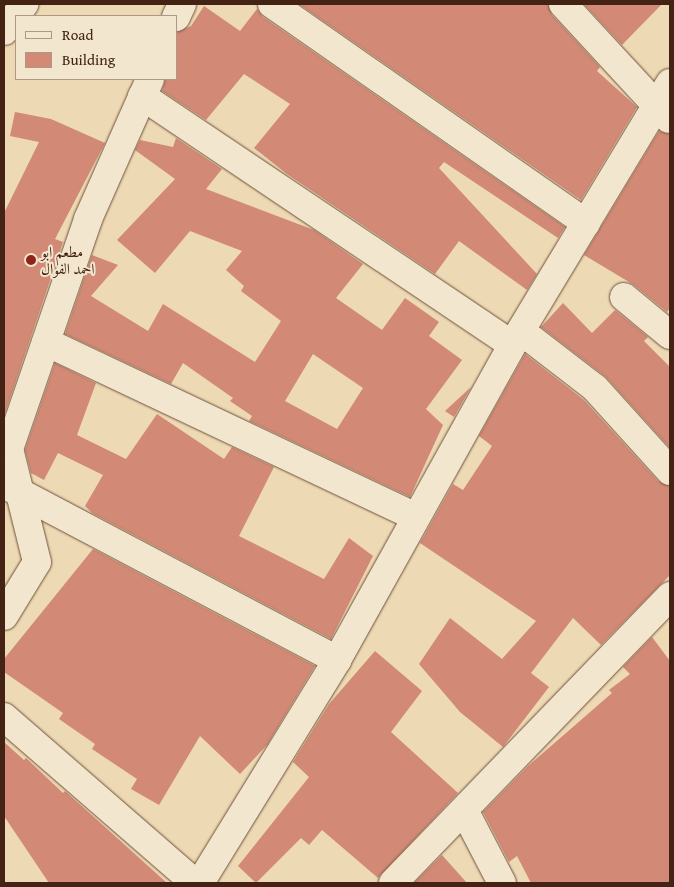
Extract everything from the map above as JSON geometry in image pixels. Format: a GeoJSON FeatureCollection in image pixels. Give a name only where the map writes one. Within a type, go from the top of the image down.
{"type":"FeatureCollection","features":[{"type":"Feature","properties":{"kind":"street"},"geometry":{"type":"LineString","coordinates":[[16,15],[24,4]]}},
{"type":"Feature","properties":{"kind":"street"},"geometry":{"type":"LineString","coordinates":[[272,4],[586,224]]}},
{"type":"Feature","properties":{"kind":"street"},"geometry":{"type":"LineString","coordinates":[[563,4],[663,114]]}},
{"type":"Feature","properties":{"kind":"street"},"geometry":{"type":"LineString","coordinates":[[4,31],[15,16]]}},
{"type":"Feature","properties":{"kind":"street"},"geometry":{"type":"LineString","coordinates":[[200,883],[337,660],[517,338],[586,224],[663,114],[670,83]]}},
{"type":"Feature","properties":{"kind":"street"},"geometry":{"type":"LineString","coordinates":[[4,616],[37,562],[12,488],[9,449],[88,219],[146,88],[517,338],[595,388],[670,471]]}},
{"type":"Feature","properties":{"kind":"street"},"geometry":{"type":"LineString","coordinates":[[624,297],[670,335]]}},
{"type":"Feature","properties":{"kind":"street"},"geometry":{"type":"LineString","coordinates":[[46,342],[416,517]]}},
{"type":"Feature","properties":{"kind":"street"},"geometry":{"type":"LineString","coordinates":[[12,488],[337,660]]}},
{"type":"Feature","properties":{"kind":"street"},"geometry":{"type":"LineString","coordinates":[[393,883],[465,812],[670,596]]}},
{"type":"Feature","properties":{"kind":"street"},"geometry":{"type":"LineString","coordinates":[[4,717],[195,883]]}},
{"type":"Feature","properties":{"kind":"street"},"geometry":{"type":"LineString","coordinates":[[465,812],[502,883]]}},
{"type":"Feature","properties":{"kind":"building"},"geometry":{"type":"Polygon","coordinates":[[[299,4],[548,4],[552,15],[600,67],[597,71],[637,107],[581,200],[299,4]]]}},
{"type":"Feature","properties":{"kind":"building"},"geometry":{"type":"Polygon","coordinates":[[[584,4],[662,4],[622,45],[584,4]]]}},
{"type":"Feature","properties":{"kind":"building"},"geometry":{"type":"Polygon","coordinates":[[[204,6],[240,31],[257,9],[263,17],[565,227],[558,238],[444,162],[439,168],[537,274],[527,290],[459,241],[435,274],[287,174],[254,148],[290,104],[244,74],[206,120],[162,91],[165,80],[178,80],[178,31],[191,26],[204,6]]]}},
{"type":"Feature","properties":{"kind":"building"},"geometry":{"type":"Polygon","coordinates":[[[15,112],[51,119],[105,143],[55,239],[63,242],[4,416],[4,213],[39,142],[10,136],[15,112]]]}},
{"type":"Feature","properties":{"kind":"building"},"geometry":{"type":"Polygon","coordinates":[[[659,131],[670,134],[670,308],[667,312],[634,285],[584,255],[659,131]]]}},
{"type":"Feature","properties":{"kind":"building"},"geometry":{"type":"Polygon","coordinates":[[[176,138],[222,169],[206,189],[314,230],[363,264],[336,298],[382,330],[405,298],[439,322],[429,336],[462,360],[426,409],[443,425],[410,497],[249,421],[252,416],[230,401],[233,398],[183,363],[171,384],[65,334],[92,255],[118,265],[91,296],[148,331],[163,304],[255,362],[281,321],[241,291],[244,286],[226,270],[242,251],[190,231],[155,273],[117,240],[175,179],[135,150],[140,140],[173,147],[176,138]],[[313,354],[285,401],[337,429],[363,388],[313,354]]]}},
{"type":"Feature","properties":{"kind":"building"},"geometry":{"type":"Polygon","coordinates":[[[563,303],[592,333],[615,310],[648,337],[644,341],[670,367],[670,448],[606,377],[541,327],[563,303]]]}},
{"type":"Feature","properties":{"kind":"building"},"geometry":{"type":"Polygon","coordinates":[[[525,354],[584,400],[658,481],[670,486],[670,575],[601,645],[573,618],[531,673],[549,687],[503,747],[460,712],[419,664],[450,618],[502,659],[536,621],[420,543],[453,484],[463,490],[492,446],[479,436],[525,354]]]}},
{"type":"Feature","properties":{"kind":"building"},"geometry":{"type":"Polygon","coordinates":[[[55,363],[96,383],[77,435],[126,459],[157,414],[224,459],[232,447],[274,467],[239,536],[324,579],[349,538],[373,556],[331,639],[92,513],[85,506],[103,475],[58,453],[44,480],[31,473],[25,450],[55,363]]]}},
{"type":"Feature","properties":{"kind":"building"},"geometry":{"type":"Polygon","coordinates":[[[471,387],[454,417],[445,411],[471,387]]]}},
{"type":"Feature","properties":{"kind":"building"},"geometry":{"type":"Polygon","coordinates":[[[93,549],[315,666],[267,745],[240,774],[200,736],[159,805],[131,789],[137,779],[92,749],[95,744],[59,719],[63,713],[4,672],[4,659],[93,549]]]}},
{"type":"Feature","properties":{"kind":"building"},"geometry":{"type":"Polygon","coordinates":[[[652,637],[670,661],[670,883],[531,883],[517,856],[509,862],[483,812],[528,766],[612,693],[609,690],[630,674],[623,667],[652,637]]]}},
{"type":"Feature","properties":{"kind":"building"},"geometry":{"type":"Polygon","coordinates":[[[375,651],[422,691],[391,732],[458,793],[378,878],[322,830],[309,845],[301,838],[256,883],[238,866],[309,777],[293,762],[329,704],[375,651]]]}},
{"type":"Feature","properties":{"kind":"building"},"geometry":{"type":"Polygon","coordinates":[[[4,742],[24,760],[26,758],[63,793],[65,791],[167,883],[49,883],[4,816],[4,742]]]}},
{"type":"Feature","properties":{"kind":"building"},"geometry":{"type":"Polygon","coordinates":[[[442,855],[467,883],[414,883],[442,855]]]}},
{"type":"Feature","properties":{"kind":"place","name":"مطعم ابو احمد الفوال"},"geometry":{"type":"Point","coordinates":[31,260]}}]}
